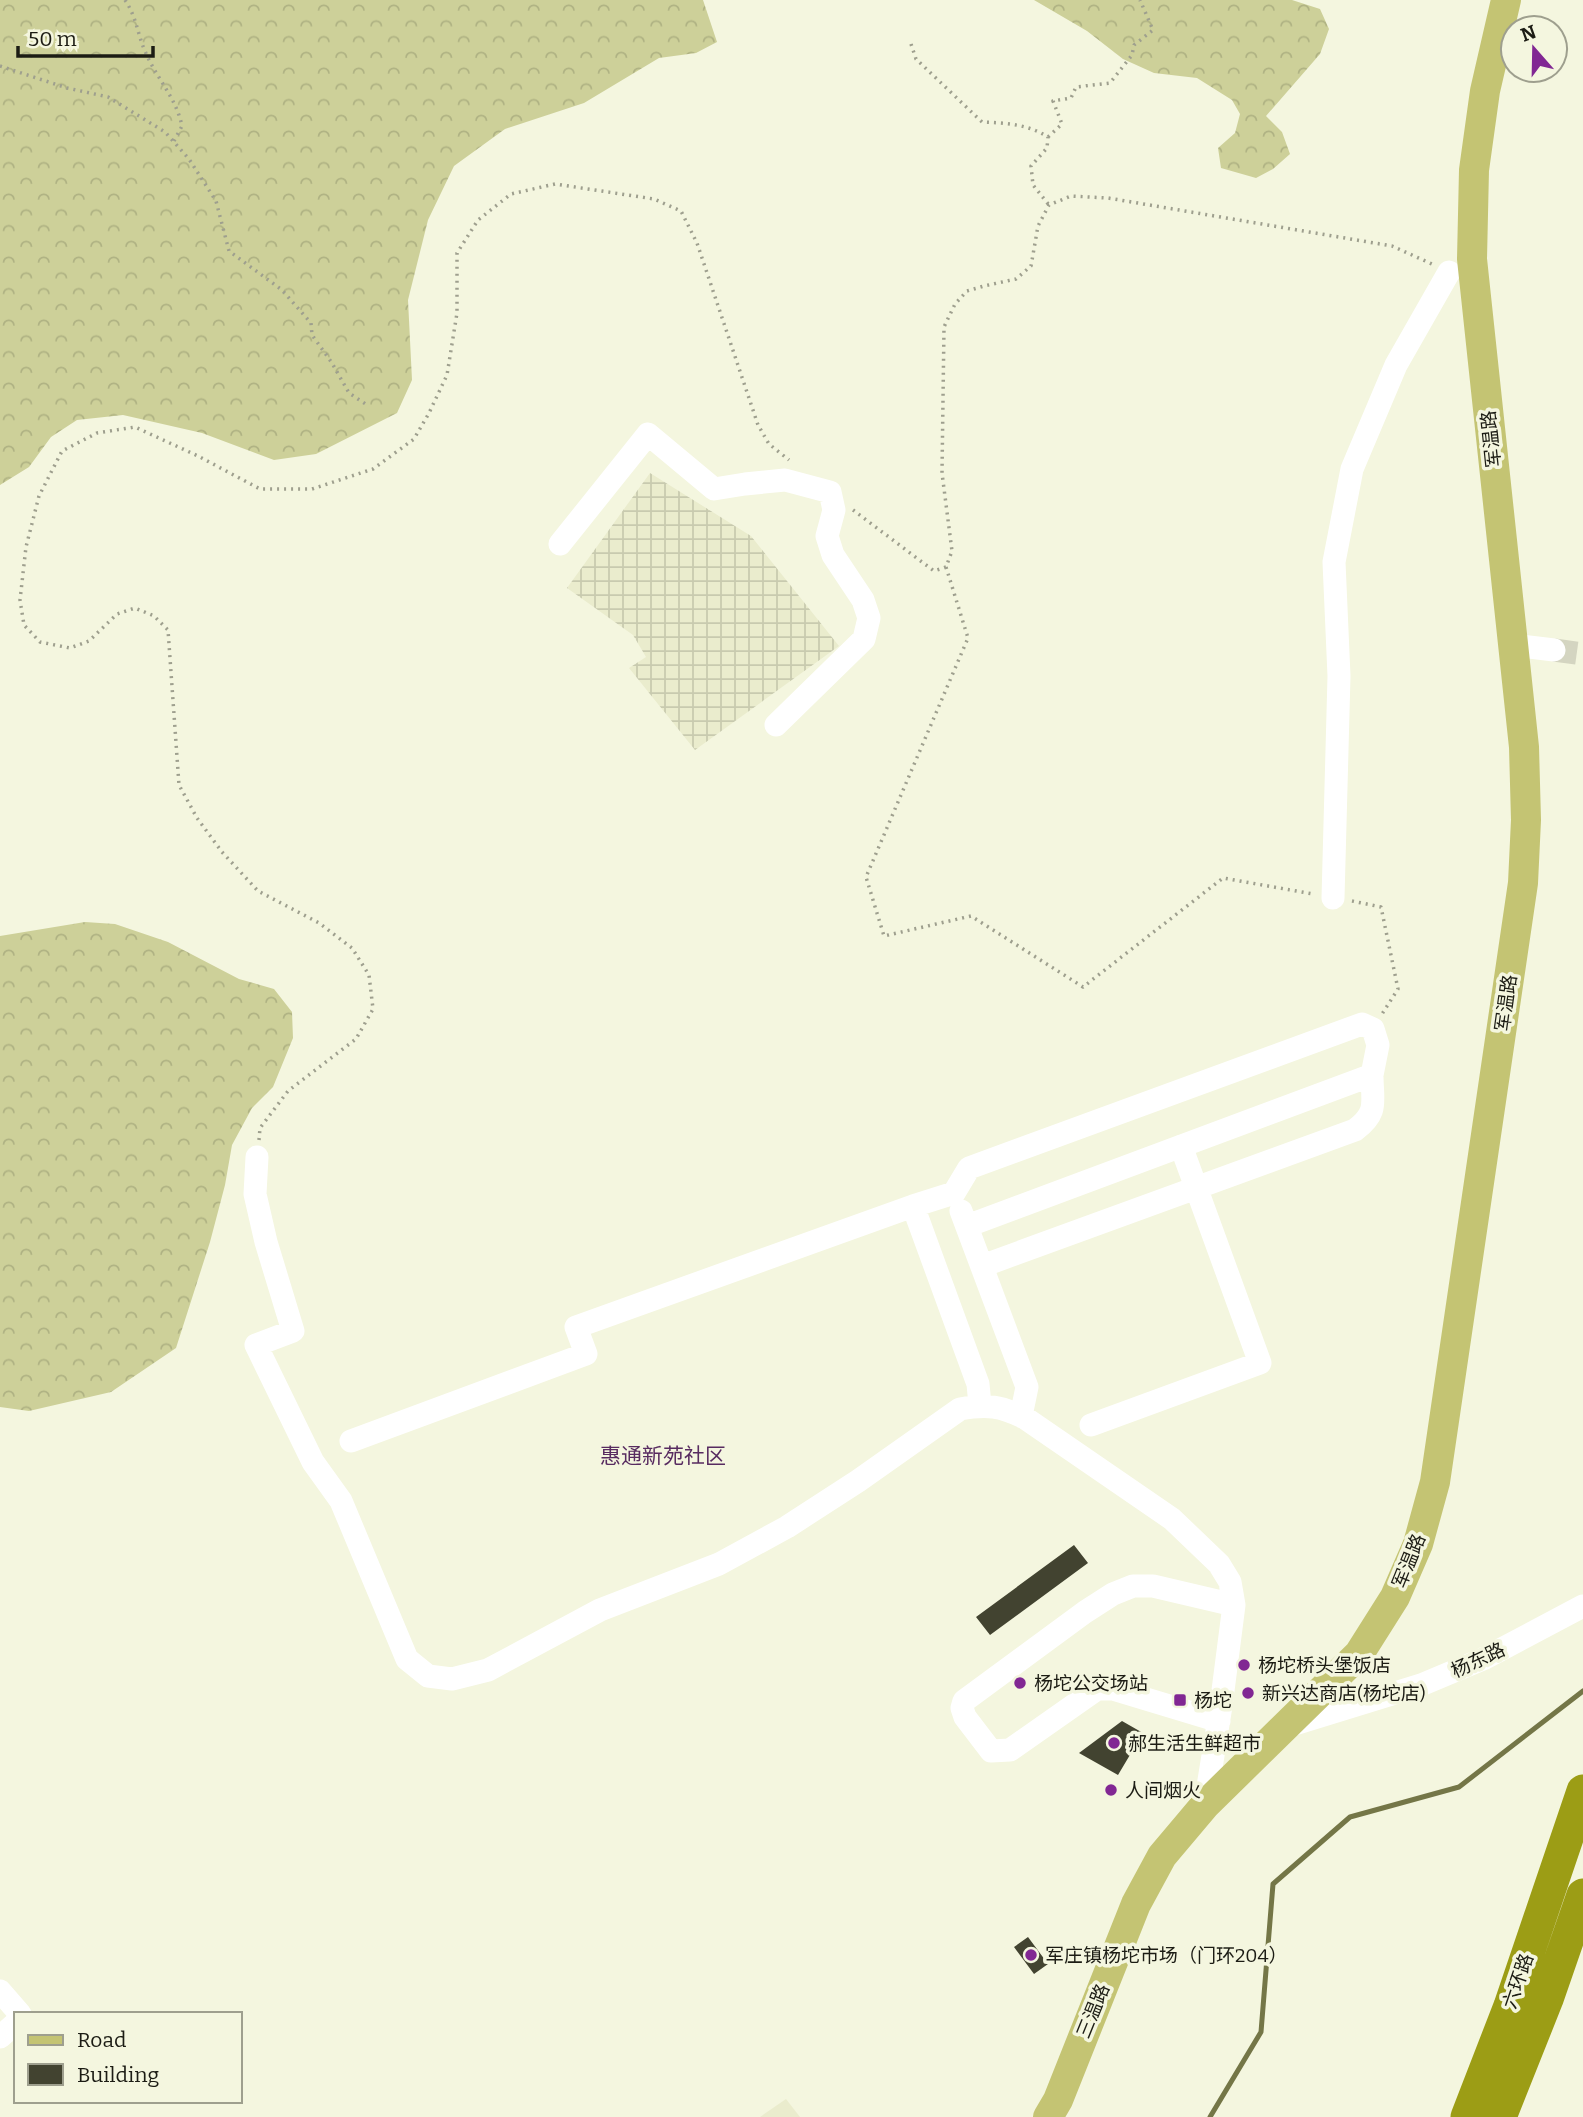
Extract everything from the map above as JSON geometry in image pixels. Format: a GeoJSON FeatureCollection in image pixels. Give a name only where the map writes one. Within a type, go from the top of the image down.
{"type":"FeatureCollection","features":[{"type":"Feature","properties":{"kind":"highway","name":"六环路"},"geometry":{"type":"LineString","coordinates":[[1467,2117],[1510,2006],[1583,1791]]}},
{"type":"Feature","properties":{"kind":"highway","name":"六环路"},"geometry":{"type":"LineString","coordinates":[[1500,2117],[1547,1999],[1583,1895]]}},
{"type":"Feature","properties":{"kind":"main road","name":"军温路"},"geometry":{"type":"LineString","coordinates":[[1136,1904],[1162,1856],[1205,1805],[1359,1654],[1395,1597],[1418,1544],[1435,1482],[1523,883],[1526,820],[1524,747],[1472,259],[1474,170],[1485,92],[1506,0]]}},
{"type":"Feature","properties":{"kind":"main road","name":"三温路"},"geometry":{"type":"LineString","coordinates":[[1048,2117],[1058,2100],[1136,1904]]}},
{"type":"Feature","properties":{"kind":"street"},"geometry":{"type":"LineString","coordinates":[[1334,898],[1339,676],[1334,562],[1352,469],[1396,365],[1449,272]]}},
{"type":"Feature","properties":{"kind":"street"},"geometry":{"type":"LineString","coordinates":[[560,544],[648,434],[714,489],[785,481],[830,492],[834,510],[827,536],[833,555],[863,600],[869,618],[864,639],[776,725]]}},
{"type":"Feature","properties":{"kind":"street"},"geometry":{"type":"LineString","coordinates":[[1512,645],[1554,650]]}},
{"type":"Feature","properties":{"kind":"street"},"geometry":{"type":"LineString","coordinates":[[351,1441],[586,1354],[576,1327],[954,1193],[969,1168],[1362,1024],[1373,1029],[1378,1045],[1372,1075],[1372,1109],[1369,1119],[1355,1130],[982,1266]]}},
{"type":"Feature","properties":{"kind":"street"},"geometry":{"type":"LineString","coordinates":[[967,1226],[1372,1075]]}},
{"type":"Feature","properties":{"kind":"street"},"geometry":{"type":"LineString","coordinates":[[1091,1425],[1260,1363],[1181,1146]]}},
{"type":"Feature","properties":{"kind":"street"},"geometry":{"type":"LineString","coordinates":[[257,1157],[255,1194],[266,1242],[293,1331],[256,1345],[313,1462],[341,1501],[407,1659],[428,1676],[452,1679],[488,1670],[600,1610],[719,1564],[787,1527],[960,1409],[980,1405],[1005,1408],[1021,1416],[1172,1519],[1219,1564],[1230,1582],[1234,1605],[1205,1805]]}},
{"type":"Feature","properties":{"kind":"street"},"geometry":{"type":"LineString","coordinates":[[954,1193],[1027,1387],[1021,1416]]}},
{"type":"Feature","properties":{"kind":"street"},"geometry":{"type":"LineString","coordinates":[[913,1206],[978,1384],[980,1405]]}},
{"type":"Feature","properties":{"kind":"street"},"geometry":{"type":"LineString","coordinates":[[1219,1721],[1113,1689],[1097,1689],[1010,1750],[1001,1752],[992,1751],[965,1717],[962,1708],[964,1701],[1085,1612],[1113,1594],[1133,1586],[1153,1586],[1234,1605]]}},
{"type":"Feature","properties":{"kind":"street","name":"杨东路"},"geometry":{"type":"LineString","coordinates":[[1288,1726],[1421,1685],[1483,1658],[1583,1606]]}},
{"type":"Feature","properties":{"kind":"street"},"geometry":{"type":"LineString","coordinates":[[0,1991],[18,2012]]}},
{"type":"Feature","properties":{"kind":"street"},"geometry":{"type":"LineString","coordinates":[[0,2037],[14,2025]]}},
{"type":"Feature","properties":{"kind":"path"},"geometry":{"type":"LineString","coordinates":[[125,0],[135,15],[145,52],[178,108],[182,126],[174,141]]}},
{"type":"Feature","properties":{"kind":"path"},"geometry":{"type":"LineString","coordinates":[[1049,205],[1033,185],[1031,166],[1047,148],[1048,137],[1062,124],[1053,101],[1072,98],[1076,87],[1110,83],[1132,55],[1134,45],[1153,30],[1140,0]]}},
{"type":"Feature","properties":{"kind":"path"},"geometry":{"type":"LineString","coordinates":[[911,44],[916,59],[982,122],[1035,128],[1048,137]]}},
{"type":"Feature","properties":{"kind":"path"},"geometry":{"type":"LineString","coordinates":[[0,66],[67,88],[108,97],[157,126],[174,141],[216,201],[229,251],[282,290],[311,323],[312,335],[349,393],[366,405]]}},
{"type":"Feature","properties":{"kind":"path"},"geometry":{"type":"LineString","coordinates":[[946,568],[968,638],[866,877],[884,936],[971,916],[1083,987],[1223,878],[1334,898],[1381,907],[1398,989],[1373,1029]]}},
{"type":"Feature","properties":{"kind":"shaded area"},"geometry":{"type":"Polygon","coordinates":[[[650,473],[751,536],[839,646],[695,750],[629,668],[646,657],[633,635],[567,588],[650,473]]]}},
{"type":"Feature","properties":{"kind":"shaded area"},"geometry":{"type":"Polygon","coordinates":[[[786,2099],[800,2117],[760,2117],[786,2099]]]}},
{"type":"Feature","properties":{"kind":"green space"},"geometry":{"type":"Polygon","coordinates":[[[0,0],[703,0],[717,42],[696,53],[659,58],[584,103],[505,129],[454,166],[428,220],[408,300],[412,380],[397,413],[316,454],[274,460],[202,433],[123,415],[77,420],[51,437],[29,467],[0,485],[0,0]]]}},
{"type":"Feature","properties":{"kind":"green space"},"geometry":{"type":"Polygon","coordinates":[[[1034,0],[1292,0],[1320,9],[1329,29],[1320,54],[1266,116],[1282,132],[1290,154],[1273,169],[1256,178],[1221,168],[1218,148],[1235,133],[1240,114],[1232,100],[1197,78],[1154,73],[1123,59],[1087,31],[1034,0]]]}},
{"type":"Feature","properties":{"kind":"green space"},"geometry":{"type":"Polygon","coordinates":[[[85,922],[115,924],[168,942],[239,979],[274,989],[292,1012],[293,1038],[273,1087],[252,1108],[232,1145],[210,1242],[176,1348],[111,1392],[29,1411],[0,1407],[0,936],[85,922]]]}},
{"type":"Feature","properties":{"kind":"building"},"geometry":{"type":"Polygon","coordinates":[[[1074,1545],[1088,1563],[990,1635],[976,1617],[1074,1545]]]}},
{"type":"Feature","properties":{"kind":"building","name":"郝生活生鲜超市"},"geometry":{"type":"Polygon","coordinates":[[[1122,1721],[1143,1733],[1118,1775],[1079,1753],[1122,1721]]]}},
{"type":"Feature","properties":{"kind":"building","name":"军庄镇杨坨市场（门环204）"},"geometry":{"type":"Polygon","coordinates":[[[1028,1937],[1048,1964],[1034,1974],[1014,1947],[1028,1937]]]}},
{"type":"Feature","properties":{"kind":"waterway"},"geometry":{"type":"LineString","coordinates":[[1210,2117],[1261,2032],[1273,1884],[1350,1817],[1459,1787],[1583,1691]]}},
{"type":"Feature","properties":{"kind":"tunnel"},"geometry":{"type":"LineString","coordinates":[[1554,650],[1583,654]]}},
{"type":"Feature","properties":{"kind":"place","name":"杨坨桥头堡饭店"},"geometry":{"type":"Point","coordinates":[1244,1665]}},
{"type":"Feature","properties":{"kind":"place","name":"杨坨公交场站"},"geometry":{"type":"Point","coordinates":[1020,1683]}},
{"type":"Feature","properties":{"kind":"place","name":"新兴达商店(杨坨店)"},"geometry":{"type":"Point","coordinates":[1248,1693]}},
{"type":"Feature","properties":{"kind":"place","name":"杨坨"},"geometry":{"type":"Point","coordinates":[1180,1700]}},
{"type":"Feature","properties":{"kind":"place","name":"郝生活生鲜超市"},"geometry":{"type":"Point","coordinates":[1114,1743]}},
{"type":"Feature","properties":{"kind":"place","name":"人间烟火"},"geometry":{"type":"Point","coordinates":[1111,1790]}},
{"type":"Feature","properties":{"kind":"place","name":"军庄镇杨坨市场（门环204）"},"geometry":{"type":"Point","coordinates":[1031,1955]}},
{"type":"Feature","properties":{"kind":"district","name":"惠通新苑社区"},"geometry":{"type":"Point","coordinates":[663,1456]}}]}
